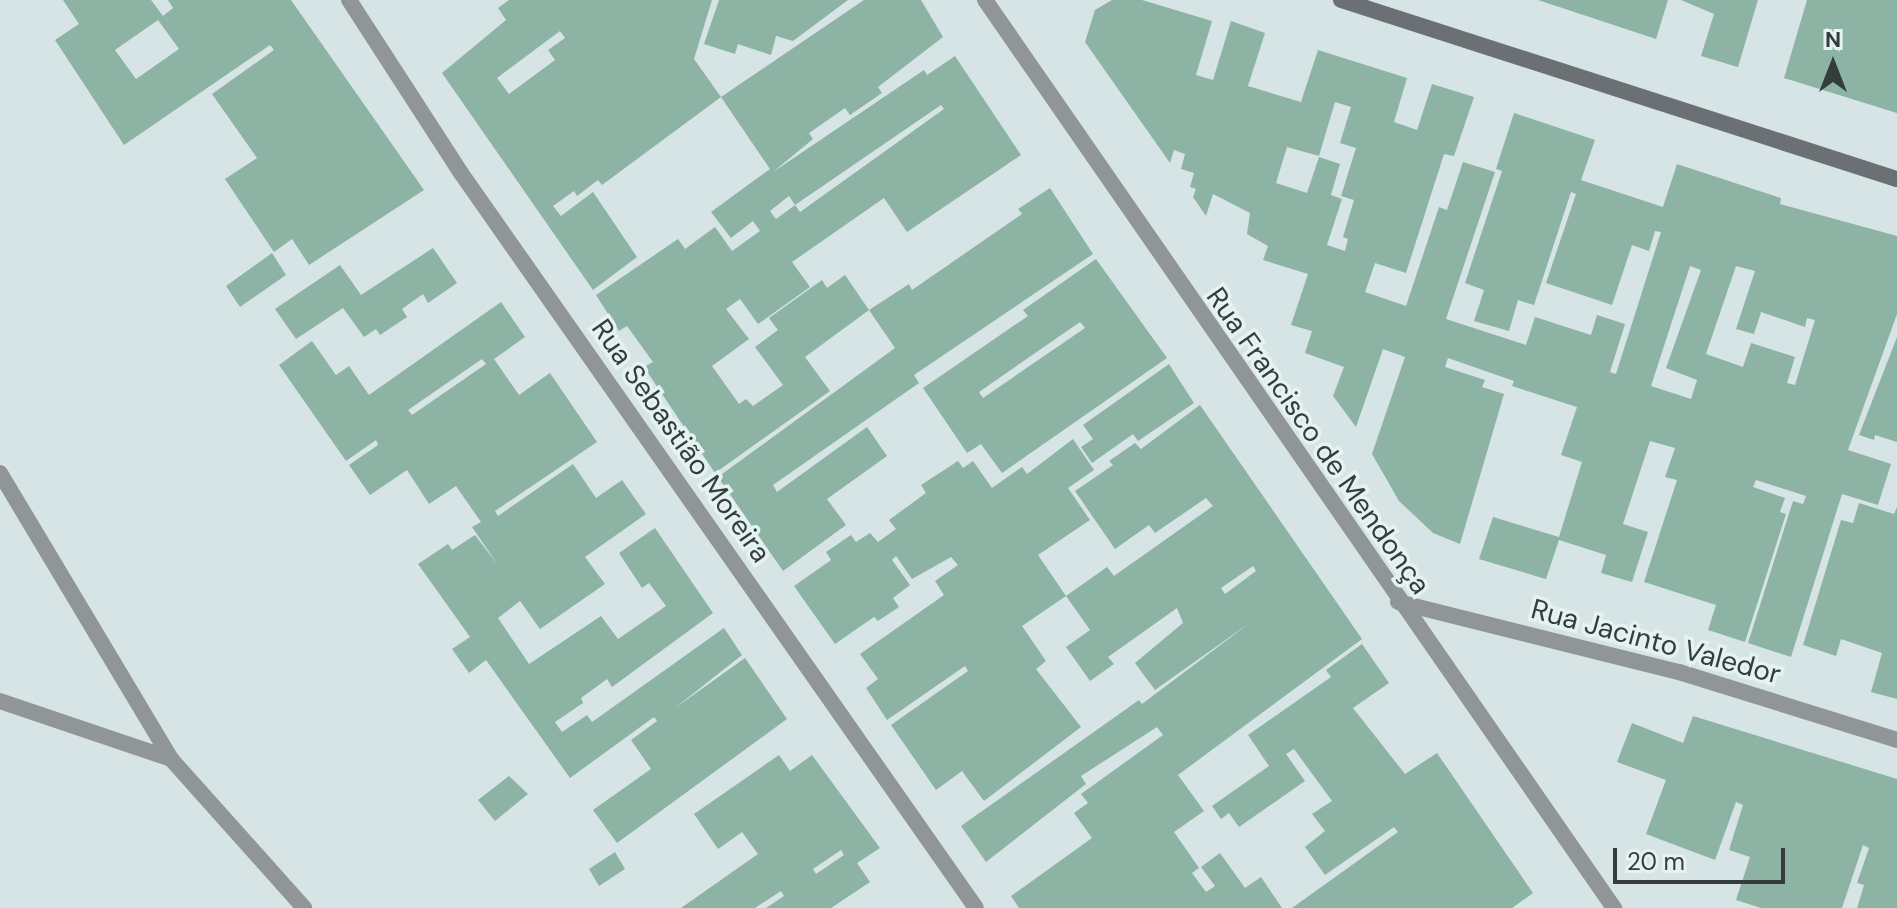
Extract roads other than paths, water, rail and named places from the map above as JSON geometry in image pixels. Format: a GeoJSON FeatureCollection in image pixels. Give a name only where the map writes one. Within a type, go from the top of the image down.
{"type":"FeatureCollection","features":[{"type":"Feature","properties":{"kind":"street","name":"Rua Sebastião Moreira"},"geometry":{"type":"LineString","coordinates":[[349,0],[461,173],[976,908]]}},
{"type":"Feature","properties":{"kind":"street","name":"Rua Francisco de Mendonça"},"geometry":{"type":"LineString","coordinates":[[985,0],[1398,602],[1614,908]]}},
{"type":"Feature","properties":{"kind":"street"},"geometry":{"type":"LineString","coordinates":[[1341,0],[1897,179]]}},
{"type":"Feature","properties":{"kind":"street"},"geometry":{"type":"LineString","coordinates":[[0,473],[171,759],[304,908]]}},
{"type":"Feature","properties":{"kind":"street","name":"Rua Jacinto Valedor"},"geometry":{"type":"LineString","coordinates":[[1398,602],[1679,672],[1897,740]]}},
{"type":"Feature","properties":{"kind":"street"},"geometry":{"type":"LineString","coordinates":[[0,701],[171,759]]}}]}
